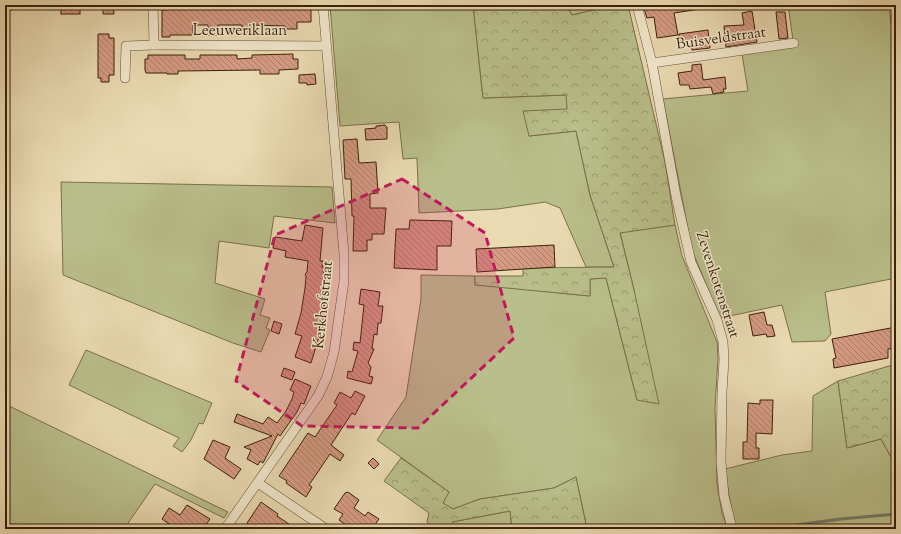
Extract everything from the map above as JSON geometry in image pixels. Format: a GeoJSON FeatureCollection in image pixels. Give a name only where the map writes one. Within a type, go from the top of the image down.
{"type":"FeatureCollection","features":[{"type":"Feature","properties":{"kind":"street"},"geometry":{"type":"LineString","coordinates":[[153,5],[154,45]]}},
{"type":"Feature","properties":{"kind":"street","name":"Kerkhofstraat"},"geometry":{"type":"LineString","coordinates":[[225,529],[318,396],[327,377],[334,352],[344,281],[344,254],[323,5]]}},
{"type":"Feature","properties":{"kind":"street","name":"Zevenkotenstraat"},"geometry":{"type":"LineString","coordinates":[[638,5],[652,63],[676,196],[691,262],[717,320],[723,342],[724,360],[721,462],[724,496],[733,529]]}},
{"type":"Feature","properties":{"kind":"street","name":"Buisveldstraat"},"geometry":{"type":"LineString","coordinates":[[652,63],[794,43]]}},
{"type":"Feature","properties":{"kind":"street","name":"Leeuweriklaan"},"geometry":{"type":"LineString","coordinates":[[125,78],[126,46],[326,46]]}},
{"type":"Feature","properties":{"kind":"street"},"geometry":{"type":"LineString","coordinates":[[258,483],[326,529]]}},
{"type":"Feature","properties":{"kind":"highlighted area"},"geometry":{"type":"Polygon","coordinates":[[[402,179],[485,233],[514,338],[418,428],[302,426],[236,381],[275,235],[402,179]]]}},
{"type":"Feature","properties":{"kind":"green space"},"geometry":{"type":"Polygon","coordinates":[[[330,5],[473,5],[483,98],[567,95],[567,109],[529,136],[576,131],[590,195],[614,267],[586,267],[560,208],[545,202],[498,209],[419,213],[417,158],[403,159],[399,122],[340,126],[330,5]]]}},
{"type":"Feature","properties":{"kind":"green space"},"geometry":{"type":"Polygon","coordinates":[[[473,5],[566,5],[572,15],[616,5],[628,5],[665,162],[675,225],[620,233],[659,404],[637,400],[606,278],[590,279],[590,296],[475,285],[475,276],[523,276],[523,268],[614,267],[590,195],[576,131],[529,136],[523,111],[567,109],[566,95],[483,98],[473,5]]]}},
{"type":"Feature","properties":{"kind":"green space"},"geometry":{"type":"Polygon","coordinates":[[[566,5],[616,5],[572,15],[566,5]]]}},
{"type":"Feature","properties":{"kind":"green space"},"geometry":{"type":"Polygon","coordinates":[[[788,5],[889,5],[891,24],[896,23],[896,278],[825,292],[831,334],[825,341],[792,342],[782,305],[720,318],[692,250],[663,99],[748,91],[742,54],[794,47],[788,5]]]}},
{"type":"Feature","properties":{"kind":"green space"},"geometry":{"type":"Polygon","coordinates":[[[61,182],[332,187],[335,223],[274,216],[269,248],[219,241],[215,283],[265,299],[260,315],[270,318],[266,328],[270,330],[261,352],[233,343],[63,275],[61,182]]]}},
{"type":"Feature","properties":{"kind":"green space"},"geometry":{"type":"Polygon","coordinates":[[[675,225],[682,256],[717,342],[718,358],[715,408],[717,484],[722,513],[728,529],[587,529],[576,477],[554,488],[480,499],[453,509],[442,503],[449,492],[377,440],[406,397],[421,299],[421,275],[475,276],[475,284],[590,296],[590,279],[606,278],[637,400],[634,290],[620,232],[675,225]]]}},
{"type":"Feature","properties":{"kind":"green space"},"geometry":{"type":"Polygon","coordinates":[[[86,350],[212,403],[203,424],[199,423],[191,440],[182,452],[173,446],[179,438],[69,385],[86,350]]]}},
{"type":"Feature","properties":{"kind":"green space"},"geometry":{"type":"Polygon","coordinates":[[[896,364],[896,466],[881,439],[847,448],[838,381],[896,364]]]}},
{"type":"Feature","properties":{"kind":"green space"},"geometry":{"type":"Polygon","coordinates":[[[838,381],[847,448],[881,439],[896,466],[896,529],[736,529],[725,469],[782,455],[812,451],[813,396],[838,381]]]}},
{"type":"Feature","properties":{"kind":"green space"},"geometry":{"type":"Polygon","coordinates":[[[5,404],[228,512],[224,518],[155,484],[124,529],[5,529],[5,404]]]}},
{"type":"Feature","properties":{"kind":"green space"},"geometry":{"type":"Polygon","coordinates":[[[401,458],[449,492],[443,503],[453,509],[480,499],[554,488],[576,477],[587,529],[512,529],[510,511],[452,522],[457,529],[436,529],[427,522],[429,513],[384,481],[401,458]]]}},
{"type":"Feature","properties":{"kind":"green space"},"geometry":{"type":"Polygon","coordinates":[[[510,511],[512,529],[457,529],[452,522],[510,511]]]}},
{"type":"Feature","properties":{"kind":"building"},"geometry":{"type":"Polygon","coordinates":[[[61,5],[80,5],[80,14],[61,14],[61,5]]]}},
{"type":"Feature","properties":{"kind":"building"},"geometry":{"type":"Polygon","coordinates":[[[103,5],[113,5],[114,14],[103,14],[103,5]]]}},
{"type":"Feature","properties":{"kind":"building"},"geometry":{"type":"Polygon","coordinates":[[[643,5],[700,5],[700,9],[674,13],[678,35],[657,38],[654,17],[647,18],[643,5]]]}},
{"type":"Feature","properties":{"kind":"building"},"geometry":{"type":"Polygon","coordinates":[[[233,6],[239,8],[259,9],[311,9],[311,22],[297,22],[297,29],[285,29],[285,26],[252,25],[252,35],[242,35],[242,25],[218,25],[218,35],[208,35],[208,25],[193,25],[193,35],[170,35],[170,37],[162,37],[162,10],[166,10],[166,8],[221,8],[233,6]]]}},
{"type":"Feature","properties":{"kind":"building"},"geometry":{"type":"Polygon","coordinates":[[[752,11],[757,42],[726,47],[724,26],[744,25],[742,13],[752,11]]]}},
{"type":"Feature","properties":{"kind":"building"},"geometry":{"type":"Polygon","coordinates":[[[776,12],[785,12],[788,38],[779,39],[776,12]]]}},
{"type":"Feature","properties":{"kind":"building"},"geometry":{"type":"Polygon","coordinates":[[[708,30],[710,48],[692,50],[690,41],[680,43],[679,34],[708,30]]]}},
{"type":"Feature","properties":{"kind":"building"},"geometry":{"type":"Polygon","coordinates":[[[98,34],[109,34],[109,38],[114,38],[114,75],[109,75],[109,82],[101,82],[101,78],[98,78],[98,34]]]}},
{"type":"Feature","properties":{"kind":"building"},"geometry":{"type":"Polygon","coordinates":[[[293,54],[293,59],[298,59],[298,69],[279,70],[279,74],[260,74],[260,70],[178,71],[178,74],[167,74],[146,73],[145,70],[145,59],[148,59],[148,55],[185,55],[185,59],[200,59],[200,55],[237,55],[237,59],[252,58],[252,55],[293,54]]]}},
{"type":"Feature","properties":{"kind":"building"},"geometry":{"type":"Polygon","coordinates":[[[701,64],[703,80],[725,77],[726,89],[723,89],[724,92],[713,94],[711,87],[690,89],[689,85],[680,85],[678,73],[692,71],[692,65],[701,64]]]}},
{"type":"Feature","properties":{"kind":"building"},"geometry":{"type":"Polygon","coordinates":[[[315,74],[316,84],[307,85],[307,83],[299,83],[299,75],[315,74]]]}},
{"type":"Feature","properties":{"kind":"building"},"geometry":{"type":"Polygon","coordinates":[[[385,125],[387,127],[387,139],[366,140],[365,129],[385,125]]]}},
{"type":"Feature","properties":{"kind":"building"},"geometry":{"type":"Polygon","coordinates":[[[357,139],[359,163],[376,162],[378,193],[370,194],[370,208],[386,208],[384,234],[372,234],[372,240],[367,240],[367,251],[353,251],[354,216],[352,216],[351,179],[345,179],[343,140],[357,139]]]}},
{"type":"Feature","properties":{"kind":"building"},"geometry":{"type":"Polygon","coordinates":[[[410,220],[452,221],[451,246],[437,246],[437,270],[394,268],[396,229],[409,229],[410,220]]]}},
{"type":"Feature","properties":{"kind":"building"},"geometry":{"type":"Polygon","coordinates":[[[305,225],[323,228],[320,261],[323,261],[322,267],[324,267],[322,290],[326,291],[324,307],[327,308],[311,363],[295,357],[302,336],[295,334],[301,313],[305,288],[305,274],[307,272],[308,261],[285,257],[286,251],[273,248],[275,237],[302,241],[305,225]]]}},
{"type":"Feature","properties":{"kind":"building"},"geometry":{"type":"Polygon","coordinates":[[[554,245],[555,267],[477,272],[476,249],[554,245]]]}},
{"type":"Feature","properties":{"kind":"building"},"geometry":{"type":"Polygon","coordinates":[[[361,289],[380,292],[378,306],[383,306],[381,323],[378,323],[377,335],[374,334],[372,349],[374,349],[368,363],[371,367],[369,376],[373,377],[371,384],[347,378],[348,371],[352,372],[358,351],[353,350],[354,342],[360,343],[364,305],[359,304],[361,289]]]}},
{"type":"Feature","properties":{"kind":"building"},"geometry":{"type":"Polygon","coordinates":[[[764,312],[767,325],[772,325],[775,336],[767,337],[766,334],[753,336],[749,315],[764,312]]]}},
{"type":"Feature","properties":{"kind":"building"},"geometry":{"type":"Polygon","coordinates":[[[274,321],[282,324],[279,334],[271,331],[274,321]]]}},
{"type":"Feature","properties":{"kind":"building"},"geometry":{"type":"Polygon","coordinates":[[[896,327],[896,348],[888,349],[888,358],[834,368],[833,359],[836,358],[832,339],[896,327]]]}},
{"type":"Feature","properties":{"kind":"building"},"geometry":{"type":"Polygon","coordinates":[[[284,368],[295,372],[292,380],[281,376],[284,368]]]}},
{"type":"Feature","properties":{"kind":"building"},"geometry":{"type":"Polygon","coordinates":[[[295,379],[311,386],[304,404],[301,403],[297,412],[280,436],[278,434],[263,463],[260,461],[258,465],[247,459],[251,450],[244,447],[272,436],[234,422],[237,414],[263,424],[268,417],[277,423],[286,411],[292,399],[294,392],[290,390],[295,379]]]}},
{"type":"Feature","properties":{"kind":"building"},"geometry":{"type":"Polygon","coordinates":[[[355,391],[365,396],[355,415],[352,413],[331,445],[344,455],[340,461],[330,454],[309,485],[312,487],[306,497],[286,483],[287,481],[279,476],[308,433],[315,437],[337,405],[334,403],[340,392],[351,398],[355,391]]]}},
{"type":"Feature","properties":{"kind":"building"},"geometry":{"type":"Polygon","coordinates":[[[760,400],[773,400],[772,434],[756,433],[756,448],[759,448],[759,459],[743,459],[743,442],[747,442],[748,403],[760,404],[760,400]]]}},
{"type":"Feature","properties":{"kind":"building"},"geometry":{"type":"Polygon","coordinates":[[[213,440],[230,447],[225,458],[241,469],[234,479],[204,459],[213,440]]]}},
{"type":"Feature","properties":{"kind":"building"},"geometry":{"type":"Polygon","coordinates":[[[373,458],[379,464],[374,469],[368,463],[373,458]]]}},
{"type":"Feature","properties":{"kind":"building"},"geometry":{"type":"Polygon","coordinates":[[[348,492],[359,500],[354,508],[365,516],[368,512],[379,519],[372,529],[352,529],[339,520],[343,514],[334,509],[345,493],[348,492]]]}},
{"type":"Feature","properties":{"kind":"building"},"geometry":{"type":"Polygon","coordinates":[[[261,502],[289,524],[286,529],[255,529],[247,523],[261,502]]]}},
{"type":"Feature","properties":{"kind":"building"},"geometry":{"type":"Polygon","coordinates":[[[187,505],[210,519],[203,529],[176,529],[162,519],[169,508],[180,515],[187,505]]]}},
{"type":"Feature","properties":{"kind":"waterway"},"geometry":{"type":"LineString","coordinates":[[766,529],[841,519],[896,514]]}}]}
